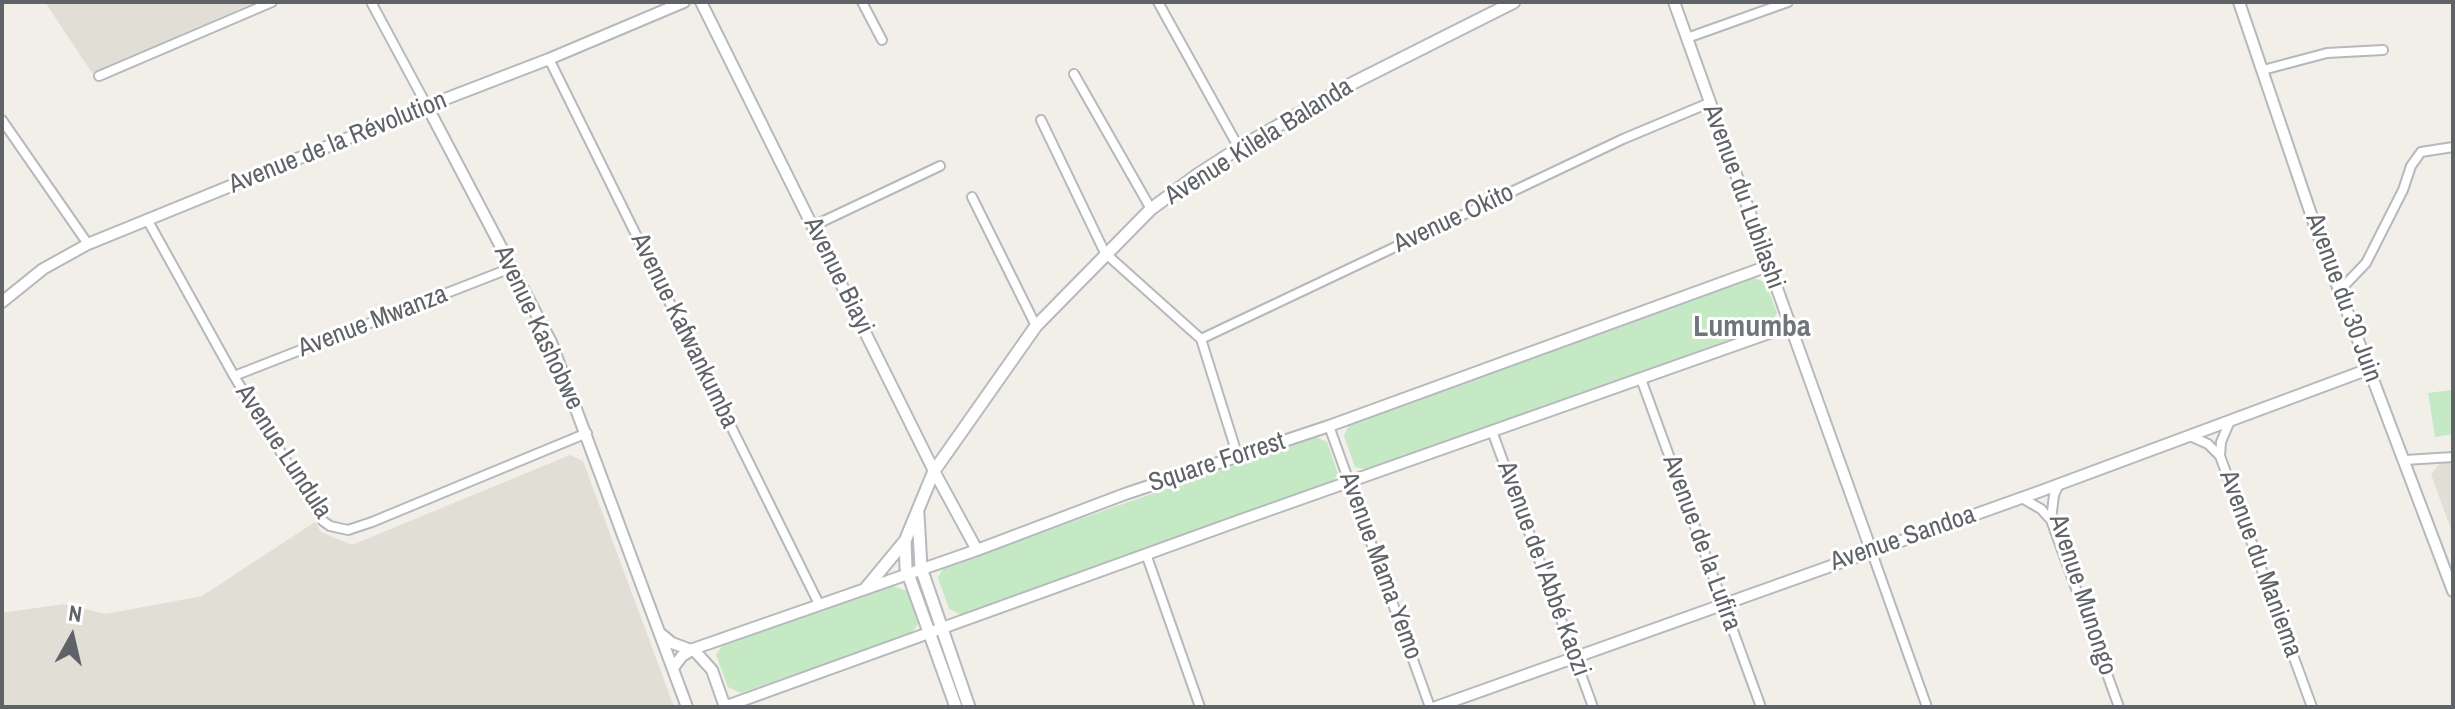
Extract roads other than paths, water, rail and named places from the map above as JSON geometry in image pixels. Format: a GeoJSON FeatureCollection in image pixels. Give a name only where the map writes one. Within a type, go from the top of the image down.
{"type":"FeatureCollection","features":[{"type":"Feature","properties":{"kind":"main road","name":"Avenue Kilela Balanda"},"geometry":{"type":"LineString","coordinates":[[956,707],[908,574],[904,560],[905,541],[934,471],[1036,326],[1151,209],[1239,148],[1351,84],[1514,2]]}},
{"type":"Feature","properties":{"kind":"main road"},"geometry":{"type":"LineString","coordinates":[[918,509],[921,570],[969,707]]}},
{"type":"Feature","properties":{"kind":"main road"},"geometry":{"type":"LineString","coordinates":[[866,588],[905,541]]}},
{"type":"Feature","properties":{"kind":"street"},"geometry":{"type":"LineString","coordinates":[[99,76],[272,2]]}},
{"type":"Feature","properties":{"kind":"street","name":"Avenue Kashobwe"},"geometry":{"type":"LineString","coordinates":[[371,2],[551,342],[689,707]]}},
{"type":"Feature","properties":{"kind":"street","name":"Avenue de la Révolution"},"geometry":{"type":"LineString","coordinates":[[2,302],[43,269],[88,244],[684,2]]}},
{"type":"Feature","properties":{"kind":"street","name":"Avenue Biayi"},"geometry":{"type":"LineString","coordinates":[[701,2],[934,471],[977,550]]}},
{"type":"Feature","properties":{"kind":"street"},"geometry":{"type":"LineString","coordinates":[[862,2],[882,40]]}},
{"type":"Feature","properties":{"kind":"street"},"geometry":{"type":"LineString","coordinates":[[1158,2],[1239,148]]}},
{"type":"Feature","properties":{"kind":"street","name":"Avenue du Lubilashi"},"geometry":{"type":"LineString","coordinates":[[1674,2],[1927,707]]}},
{"type":"Feature","properties":{"kind":"street"},"geometry":{"type":"LineString","coordinates":[[1687,38],[1788,2]]}},
{"type":"Feature","properties":{"kind":"street","name":"Avenue du 30 Juin"},"geometry":{"type":"LineString","coordinates":[[2239,2],[2339,291],[2453,591]]}},
{"type":"Feature","properties":{"kind":"street"},"geometry":{"type":"LineString","coordinates":[[2263,70],[2327,53],[2383,50]]}},
{"type":"Feature","properties":{"kind":"street","name":"Avenue Kafwankumba"},"geometry":{"type":"LineString","coordinates":[[549,59],[819,604]]}},
{"type":"Feature","properties":{"kind":"street"},"geometry":{"type":"LineString","coordinates":[[1074,74],[1151,209]]}},
{"type":"Feature","properties":{"kind":"street","name":"Avenue Okito"},"geometry":{"type":"LineString","coordinates":[[1201,339],[1623,139],[1709,103]]}},
{"type":"Feature","properties":{"kind":"street"},"geometry":{"type":"LineString","coordinates":[[2,120],[88,244]]}},
{"type":"Feature","properties":{"kind":"street"},"geometry":{"type":"LineString","coordinates":[[1041,120],[1105,253],[1201,339],[1238,457]]}},
{"type":"Feature","properties":{"kind":"street"},"geometry":{"type":"LineString","coordinates":[[2339,291],[2366,263],[2403,190],[2411,166],[2421,152],[2453,147]]}},
{"type":"Feature","properties":{"kind":"street"},"geometry":{"type":"LineString","coordinates":[[813,226],[940,166]]}},
{"type":"Feature","properties":{"kind":"street"},"geometry":{"type":"LineString","coordinates":[[972,197],[1036,326]]}},
{"type":"Feature","properties":{"kind":"street","name":"Avenue Lundula"},"geometry":{"type":"LineString","coordinates":[[148,221],[234,376],[323,521],[338,529],[348,530],[372,522],[587,433]]}},
{"type":"Feature","properties":{"kind":"street","name":"Square Forrest"},"geometry":{"type":"LineString","coordinates":[[673,668],[692,650],[977,550],[1125,494],[1329,426],[1768,266]]}},
{"type":"Feature","properties":{"kind":"street","name":"Avenue Mwanza"},"geometry":{"type":"LineString","coordinates":[[234,376],[511,268]]}},
{"type":"Feature","properties":{"kind":"street"},"geometry":{"type":"LineString","coordinates":[[660,632],[672,643],[692,650],[712,670],[725,707],[1789,326]]}},
{"type":"Feature","properties":{"kind":"street","name":"Avenue Sandoa"},"geometry":{"type":"LineString","coordinates":[[1436,707],[2022,498],[2369,369]]}},
{"type":"Feature","properties":{"kind":"street","name":"Avenue de la Lufira"},"geometry":{"type":"LineString","coordinates":[[1641,379],[1761,707]]}},
{"type":"Feature","properties":{"kind":"street","name":"Avenue du Maniema"},"geometry":{"type":"LineString","coordinates":[[2230,421],[2221,442],[2220,456],[2312,707]]}},
{"type":"Feature","properties":{"kind":"street","name":"Avenue Mama Yemo"},"geometry":{"type":"LineString","coordinates":[[1329,426],[1430,707]]}},
{"type":"Feature","properties":{"kind":"street","name":"Avenue de l'Abbé Kaozi"},"geometry":{"type":"LineString","coordinates":[[1492,431],[1593,707]]}},
{"type":"Feature","properties":{"kind":"street"},"geometry":{"type":"LineString","coordinates":[[2190,436],[2208,444],[2220,456]]}},
{"type":"Feature","properties":{"kind":"street"},"geometry":{"type":"LineString","coordinates":[[2405,460],[2453,457]]}},
{"type":"Feature","properties":{"kind":"street","name":"Avenue Munongo"},"geometry":{"type":"LineString","coordinates":[[2059,484],[2054,495],[2051,520],[2119,707]]}},
{"type":"Feature","properties":{"kind":"street"},"geometry":{"type":"LineString","coordinates":[[2022,498],[2041,509],[2051,520]]}},
{"type":"Feature","properties":{"kind":"street"},"geometry":{"type":"LineString","coordinates":[[1146,554],[1200,707]]}},
{"type":"Feature","properties":{"kind":"district","name":"Lumumba"},"geometry":{"type":"Point","coordinates":[1752,328]}}]}
